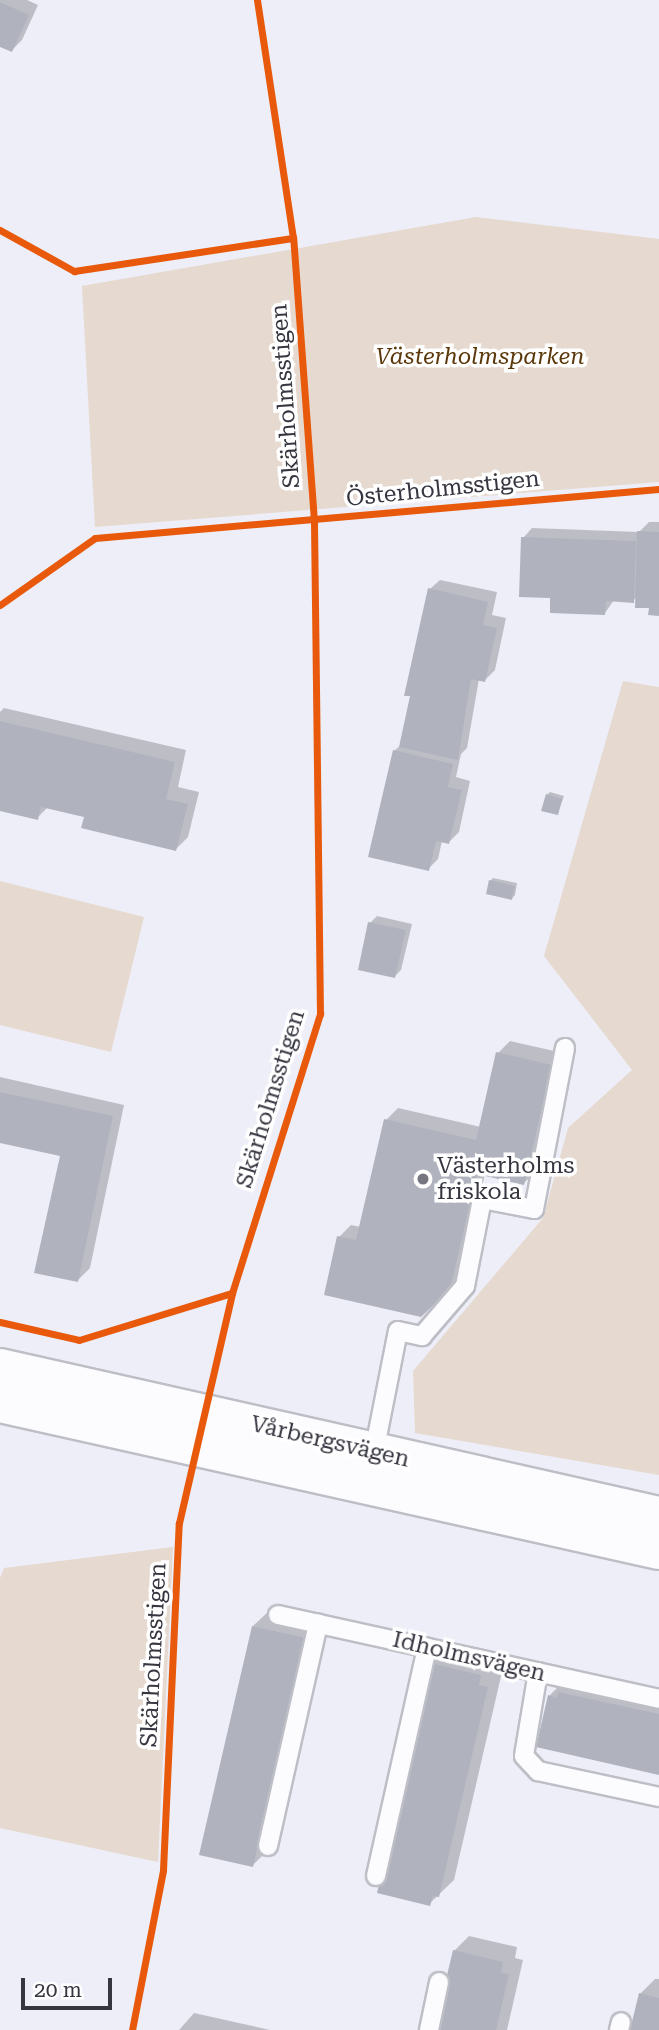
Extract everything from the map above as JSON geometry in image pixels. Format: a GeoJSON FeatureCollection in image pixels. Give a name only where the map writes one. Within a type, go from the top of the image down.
{"type":"FeatureCollection","features":[{"type":"Feature","properties":{"kind":"street","name":"Vårbergsvägen"},"geometry":{"type":"LineString","coordinates":[[0,1368],[659,1516]]}},
{"type":"Feature","properties":{"kind":"street","name":"Vårbergsvägen"},"geometry":{"type":"LineString","coordinates":[[0,1403],[659,1550]]}},
{"type":"Feature","properties":{"kind":"lane"},"geometry":{"type":"LineString","coordinates":[[374,1452],[398,1331],[422,1336],[465,1286],[482,1199],[534,1209],[565,1048]]}},
{"type":"Feature","properties":{"kind":"lane","name":"Idholmsvägen"},"geometry":{"type":"LineString","coordinates":[[278,1615],[659,1699]]}},
{"type":"Feature","properties":{"kind":"lane"},"geometry":{"type":"LineString","coordinates":[[268,1846],[318,1624]]}},
{"type":"Feature","properties":{"kind":"lane"},"geometry":{"type":"LineString","coordinates":[[376,1876],[427,1648]]}},
{"type":"Feature","properties":{"kind":"lane"},"geometry":{"type":"LineString","coordinates":[[538,1672],[524,1756],[538,1771],[659,1797]]}},
{"type":"Feature","properties":{"kind":"lane"},"geometry":{"type":"LineString","coordinates":[[429,2030],[439,1982]]}},
{"type":"Feature","properties":{"kind":"green space","name":"Västerholmsparken"},"geometry":{"type":"Polygon","coordinates":[[[476,217],[659,239],[659,482],[95,527],[82,286],[476,217]]]}},
{"type":"Feature","properties":{"kind":"green space"},"geometry":{"type":"Polygon","coordinates":[[[623,681],[659,687],[659,1475],[415,1433],[413,1371],[543,1218],[568,1128],[632,1070],[544,956],[623,681]]]}},
{"type":"Feature","properties":{"kind":"green space"},"geometry":{"type":"Polygon","coordinates":[[[0,881],[144,917],[111,1052],[0,1025],[0,881]]]}},
{"type":"Feature","properties":{"kind":"green space"},"geometry":{"type":"Polygon","coordinates":[[[173,1547],[158,1862],[0,1828],[0,1578],[4,1568],[173,1547]]]}},
{"type":"Feature","properties":{"kind":"building"},"geometry":{"type":"Polygon","coordinates":[[[0,2],[29,15],[12,52],[0,47],[0,2]]]}},
{"type":"Feature","properties":{"kind":"building"},"geometry":{"type":"Polygon","coordinates":[[[637,531],[659,532],[659,616],[648,615],[649,608],[635,608],[637,531]]]}},
{"type":"Feature","properties":{"kind":"building"},"geometry":{"type":"Polygon","coordinates":[[[521,537],[636,541],[634,603],[606,601],[605,615],[550,613],[550,598],[519,597],[521,537]]]}},
{"type":"Feature","properties":{"kind":"building"},"geometry":{"type":"Polygon","coordinates":[[[428,588],[488,602],[483,625],[497,628],[485,682],[471,679],[458,760],[399,747],[410,696],[404,696],[428,588]]]}},
{"type":"Feature","properties":{"kind":"building"},"geometry":{"type":"Polygon","coordinates":[[[0,721],[175,762],[166,799],[188,804],[176,851],[81,828],[84,817],[41,807],[38,820],[0,811],[0,721]]]}},
{"type":"Feature","properties":{"kind":"building"},"geometry":{"type":"Polygon","coordinates":[[[393,750],[453,764],[448,787],[462,790],[449,844],[436,841],[429,871],[368,857],[393,750]]]}},
{"type":"Feature","properties":{"kind":"building"},"geometry":{"type":"Polygon","coordinates":[[[546,794],[562,799],[558,815],[541,811],[546,794]]]}},
{"type":"Feature","properties":{"kind":"building"},"geometry":{"type":"Polygon","coordinates":[[[489,880],[515,886],[512,900],[486,894],[489,880]]]}},
{"type":"Feature","properties":{"kind":"building"},"geometry":{"type":"Polygon","coordinates":[[[368,922],[406,930],[395,978],[358,970],[368,922]]]}},
{"type":"Feature","properties":{"kind":"building","name":"Västerholms friskola"},"geometry":{"type":"Polygon","coordinates":[[[496,1052],[552,1065],[524,1185],[477,1174],[450,1289],[421,1317],[324,1295],[337,1236],[356,1240],[384,1119],[476,1140],[496,1052]]]}},
{"type":"Feature","properties":{"kind":"building"},"geometry":{"type":"Polygon","coordinates":[[[0,1092],[113,1116],[78,1282],[34,1273],[60,1156],[0,1143],[0,1092]]]}},
{"type":"Feature","properties":{"kind":"building"},"geometry":{"type":"Polygon","coordinates":[[[252,1626],[306,1638],[253,1867],[199,1855],[252,1626]]]}},
{"type":"Feature","properties":{"kind":"building"},"geometry":{"type":"Polygon","coordinates":[[[430,1663],[481,1675],[479,1685],[488,1687],[439,1897],[433,1896],[430,1906],[377,1893],[430,1663]]]}},
{"type":"Feature","properties":{"kind":"building"},"geometry":{"type":"Polygon","coordinates":[[[558,1692],[659,1714],[659,1775],[536,1747],[548,1695],[557,1698],[558,1692]]]}},
{"type":"Feature","properties":{"kind":"building"},"geometry":{"type":"Polygon","coordinates":[[[453,1950],[503,1962],[501,1973],[509,1974],[496,2030],[434,2030],[453,1950]]]}},
{"type":"Feature","properties":{"kind":"building"},"geometry":{"type":"Polygon","coordinates":[[[639,1993],[659,1998],[659,2030],[630,2030],[639,1993]]]}},
{"type":"Feature","properties":{"kind":"cycle path","name":"Skärholmsstigen"},"geometry":{"type":"LineString","coordinates":[[132,2030],[163,1870],[179,1523],[232,1293],[320,1014],[314,521],[293,238],[257,0]]}},
{"type":"Feature","properties":{"kind":"cycle path"},"geometry":{"type":"LineString","coordinates":[[0,230],[74,271],[293,238]]}},
{"type":"Feature","properties":{"kind":"cycle path","name":"Österholmsstigen"},"geometry":{"type":"LineString","coordinates":[[0,605],[95,538],[659,489]]}},
{"type":"Feature","properties":{"kind":"cycle path"},"geometry":{"type":"LineString","coordinates":[[0,1322],[79,1340],[232,1293]]}},
{"type":"Feature","properties":{"kind":"place","name":"Västerholms friskola"},"geometry":{"type":"Point","coordinates":[423,1179]}}]}
